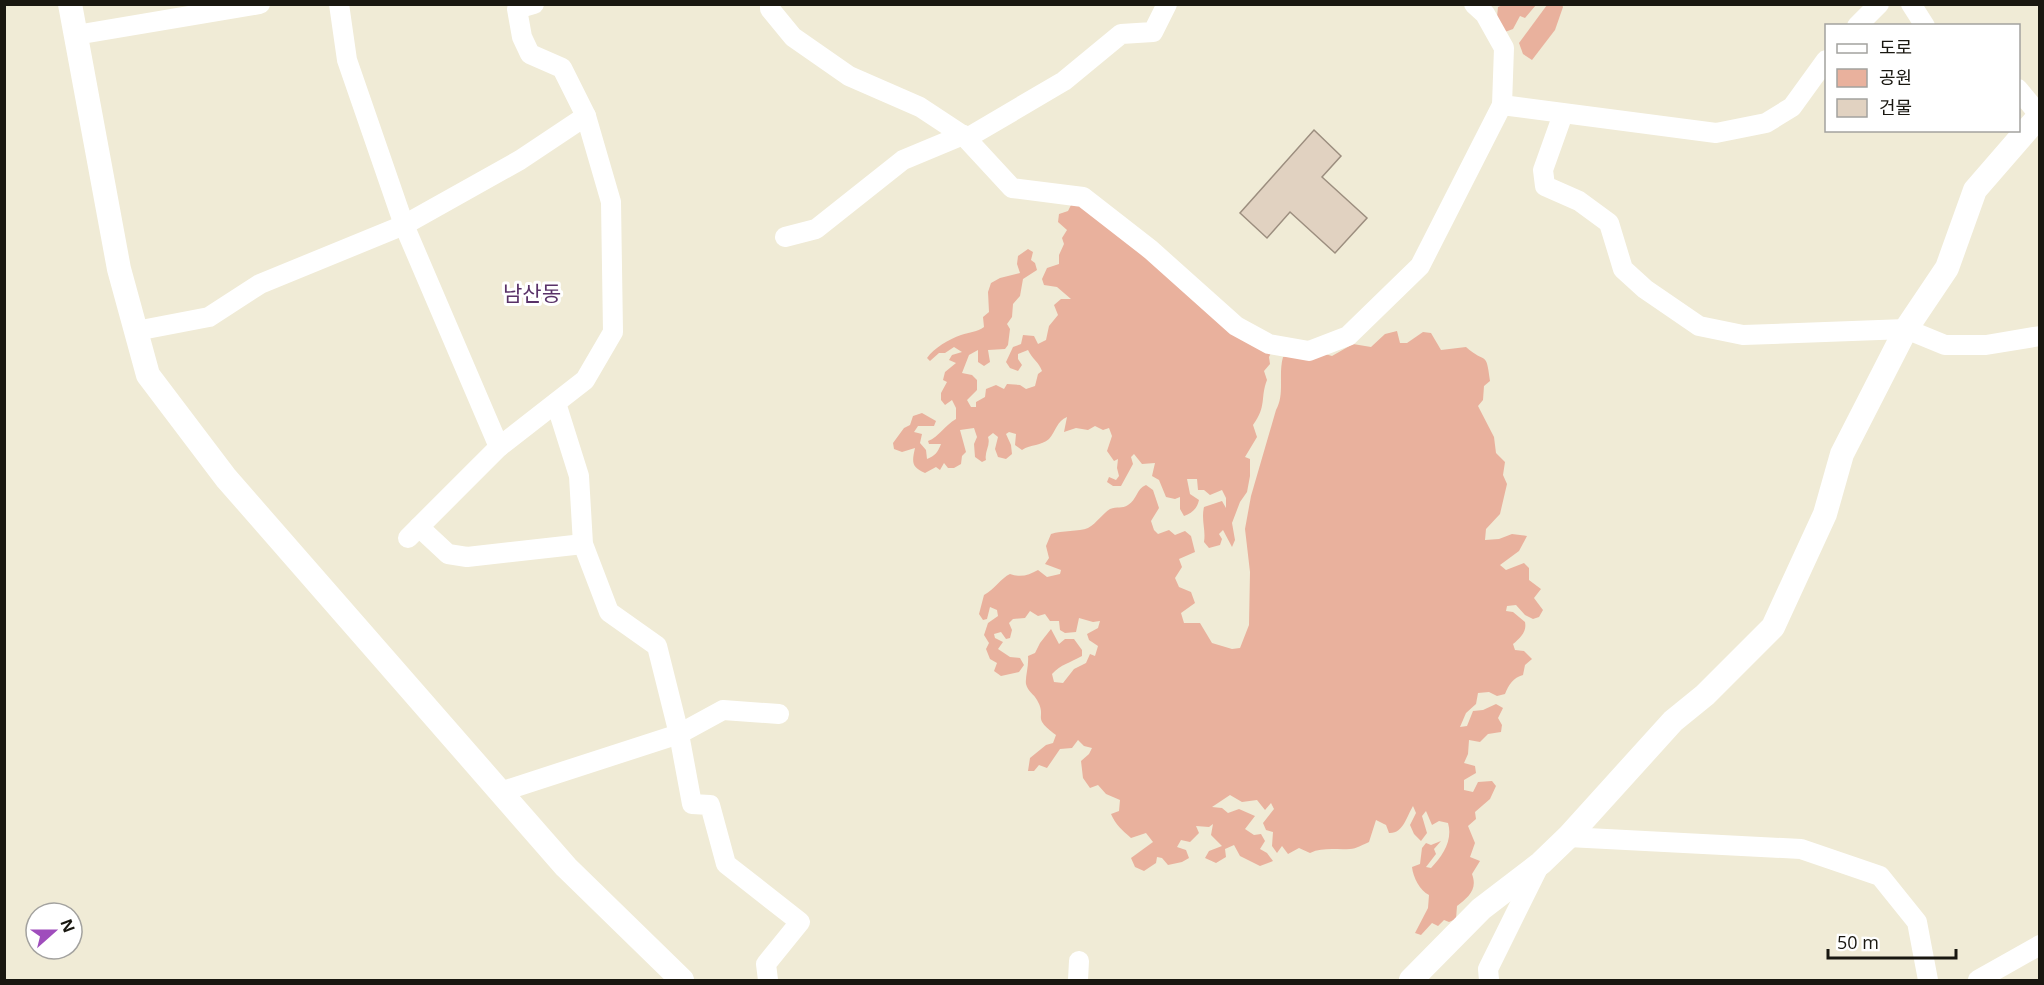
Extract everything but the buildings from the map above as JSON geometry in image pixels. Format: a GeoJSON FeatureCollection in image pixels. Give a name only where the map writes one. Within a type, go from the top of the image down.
{"type":"FeatureCollection","features":[{"type":"Feature","properties":{"kind":"street"},"geometry":{"type":"LineString","coordinates":[[70,4],[119,269],[148,375],[226,478],[566,867],[682,981]]}},
{"type":"Feature","properties":{"kind":"street"},"geometry":{"type":"LineString","coordinates":[[76,36],[189,10],[260,4]]}},
{"type":"Feature","properties":{"kind":"street"},"geometry":{"type":"LineString","coordinates":[[339,4],[347,60],[404,225],[499,447]]}},
{"type":"Feature","properties":{"kind":"street"},"geometry":{"type":"LineString","coordinates":[[534,4],[517,9],[522,37],[530,54],[562,68],[586,117],[611,202],[613,332],[585,380],[499,447],[414,533],[448,554],[467,557],[583,544]]}},
{"type":"Feature","properties":{"kind":"street"},"geometry":{"type":"LineString","coordinates":[[770,4],[770,9],[793,37],[849,76],[920,107],[967,138],[1064,81],[1121,33],[1153,32],[1167,4]]}},
{"type":"Feature","properties":{"kind":"street"},"geometry":{"type":"LineString","coordinates":[[963,135],[1012,188],[1083,197],[1151,250],[1236,326],[1269,344],[1309,351],[1348,336],[1420,266],[1502,105],[1504,48],[1485,14],[1474,4]]}},
{"type":"Feature","properties":{"kind":"street"},"geometry":{"type":"LineString","coordinates":[[1859,24],[1879,4]]}},
{"type":"Feature","properties":{"kind":"street"},"geometry":{"type":"LineString","coordinates":[[1911,4],[1924,24]]}},
{"type":"Feature","properties":{"kind":"street"},"geometry":{"type":"LineString","coordinates":[[1502,105],[1716,133],[1766,123],[1792,107],[1825,63]]}},
{"type":"Feature","properties":{"kind":"street"},"geometry":{"type":"LineString","coordinates":[[1411,981],[1481,909],[1540,863],[1568,837],[1672,721],[1705,695],[1773,627],[1825,514],[1842,454],[1906,329],[1947,268],[1975,190],[2039,116],[2020,90]]}},
{"type":"Feature","properties":{"kind":"street"},"geometry":{"type":"LineString","coordinates":[[1563,114],[1543,170],[1545,186],[1579,201],[1609,223],[1623,269],[1645,289],[1699,326],[1743,335],[1906,329],[1944,345],[1986,345],[2040,336]]}},
{"type":"Feature","properties":{"kind":"street"},"geometry":{"type":"LineString","coordinates":[[136,331],[209,317],[260,284],[404,225],[520,160],[586,117]]}},
{"type":"Feature","properties":{"kind":"street"},"geometry":{"type":"LineString","coordinates":[[785,237],[816,229],[903,160],[963,135]]}},
{"type":"Feature","properties":{"kind":"street"},"geometry":{"type":"LineString","coordinates":[[556,403],[579,476],[583,544],[609,612],[657,646],[679,734],[692,804],[710,805],[726,864],[800,922],[766,964],[768,981]]}},
{"type":"Feature","properties":{"kind":"street"},"geometry":{"type":"LineString","coordinates":[[500,792],[679,734],[723,710],[779,714]]}},
{"type":"Feature","properties":{"kind":"street"},"geometry":{"type":"LineString","coordinates":[[1568,837],[1801,849],[1880,876],[1917,922],[1928,981]]}},
{"type":"Feature","properties":{"kind":"street"},"geometry":{"type":"LineString","coordinates":[[1489,981],[1488,969],[1540,863]]}},
{"type":"Feature","properties":{"kind":"street"},"geometry":{"type":"LineString","coordinates":[[1978,981],[2040,945]]}},
{"type":"Feature","properties":{"kind":"green space"},"geometry":{"type":"Polygon","coordinates":[[[1536,5],[1525,18],[1520,16],[1513,29],[1505,32],[1497,17],[1498,7],[1536,5]]]}},
{"type":"Feature","properties":{"kind":"green space"},"geometry":{"type":"Polygon","coordinates":[[[1547,5],[1562,5],[1563,7],[1555,30],[1532,60],[1523,54],[1519,43],[1547,5]]]}},
{"type":"Feature","properties":{"kind":"green space"},"geometry":{"type":"Polygon","coordinates":[[[1079,202],[1271,353],[1270,364],[1264,371],[1267,380],[1262,407],[1253,425],[1257,437],[1245,457],[1250,459],[1250,476],[1247,492],[1240,502],[1232,523],[1235,540],[1232,547],[1223,530],[1219,534],[1222,539],[1220,545],[1209,548],[1204,542],[1204,507],[1222,501],[1226,508],[1226,498],[1222,490],[1210,495],[1204,490],[1198,490],[1197,479],[1187,479],[1190,494],[1199,500],[1194,510],[1184,516],[1180,509],[1180,497],[1175,499],[1166,497],[1159,480],[1152,476],[1155,463],[1142,464],[1134,454],[1131,457],[1133,464],[1121,486],[1113,486],[1107,482],[1109,477],[1116,480],[1119,476],[1118,459],[1114,461],[1107,451],[1112,436],[1109,428],[1103,430],[1095,426],[1088,430],[1076,428],[1064,432],[1067,417],[1049,439],[1022,450],[1015,445],[1016,434],[1009,432],[1006,434],[1012,454],[1006,459],[998,457],[995,449],[998,437],[993,433],[988,437],[986,460],[982,462],[975,457],[974,444],[977,437],[974,428],[960,430],[966,452],[962,456],[961,464],[948,468],[944,463],[940,470],[936,467],[925,473],[915,466],[913,457],[915,448],[902,452],[894,449],[893,443],[904,428],[910,425],[913,416],[922,413],[936,421],[934,426],[918,426],[914,432],[922,434],[920,443],[926,450],[927,459],[937,451],[941,444],[929,444],[928,441],[956,419],[956,408],[952,400],[945,405],[941,400],[941,393],[947,382],[943,380],[945,372],[956,363],[949,360],[952,355],[962,352],[954,347],[945,353],[939,353],[930,361],[927,358],[947,341],[984,327],[983,317],[989,312],[988,292],[991,283],[1020,273],[1017,264],[1018,256],[1028,249],[1033,252],[1031,260],[1035,263],[1037,270],[1023,279],[1020,296],[1013,304],[1012,317],[1007,324],[1010,329],[1008,345],[1005,349],[988,350],[990,362],[984,366],[978,362],[978,350],[969,355],[962,373],[972,375],[977,380],[977,390],[967,400],[971,407],[976,407],[976,402],[985,397],[986,389],[996,385],[1004,389],[1007,384],[1020,385],[1026,389],[1035,386],[1038,374],[1042,371],[1028,350],[1018,354],[1022,365],[1018,371],[1010,368],[1006,362],[1013,347],[1021,344],[1023,335],[1034,336],[1038,344],[1046,340],[1049,326],[1058,315],[1054,305],[1061,299],[1071,299],[1057,287],[1044,285],[1042,279],[1047,268],[1059,264],[1059,255],[1064,244],[1062,238],[1067,230],[1058,222],[1059,214],[1068,211],[1071,205],[1079,202]]]}},
{"type":"Feature","properties":{"kind":"green space"},"geometry":{"type":"Polygon","coordinates":[[[1397,331],[1400,343],[1407,343],[1423,332],[1431,333],[1441,350],[1466,347],[1486,361],[1490,381],[1484,386],[1483,400],[1478,406],[1494,437],[1496,453],[1505,462],[1503,475],[1507,484],[1500,514],[1486,529],[1485,540],[1499,539],[1512,534],[1527,536],[1519,551],[1500,565],[1506,570],[1524,563],[1529,568],[1529,580],[1541,589],[1534,598],[1543,610],[1539,617],[1533,619],[1525,615],[1516,605],[1507,606],[1506,611],[1513,612],[1525,622],[1524,632],[1513,644],[1515,650],[1524,651],[1532,659],[1525,665],[1523,675],[1512,682],[1505,694],[1497,696],[1489,692],[1478,693],[1476,704],[1466,713],[1460,727],[1467,726],[1473,711],[1483,710],[1496,704],[1503,708],[1498,718],[1502,725],[1501,732],[1488,734],[1480,742],[1469,740],[1468,754],[1464,763],[1475,766],[1476,773],[1464,780],[1464,790],[1473,792],[1478,782],[1492,781],[1496,786],[1490,799],[1475,812],[1476,819],[1468,826],[1475,843],[1470,857],[1480,861],[1472,874],[1473,889],[1457,906],[1456,919],[1449,922],[1444,920],[1438,926],[1432,923],[1421,935],[1415,933],[1428,908],[1429,895],[1417,883],[1412,867],[1420,864],[1422,848],[1426,843],[1431,845],[1441,841],[1434,849],[1436,854],[1426,867],[1431,868],[1446,847],[1449,829],[1448,823],[1439,821],[1432,825],[1426,811],[1422,816],[1427,833],[1421,841],[1414,834],[1410,825],[1416,813],[1413,806],[1404,824],[1394,833],[1389,833],[1386,825],[1376,820],[1369,842],[1357,847],[1325,849],[1310,853],[1299,848],[1288,854],[1282,846],[1277,853],[1272,846],[1273,832],[1266,830],[1263,823],[1274,809],[1271,803],[1265,810],[1257,800],[1242,802],[1230,795],[1212,807],[1222,808],[1228,813],[1239,809],[1255,816],[1245,829],[1254,835],[1261,834],[1265,841],[1260,849],[1267,853],[1273,861],[1260,866],[1240,856],[1234,845],[1225,849],[1226,857],[1216,863],[1205,858],[1209,851],[1222,846],[1211,835],[1213,824],[1209,827],[1196,826],[1199,833],[1190,842],[1181,840],[1177,847],[1186,850],[1189,858],[1182,862],[1168,865],[1162,858],[1157,857],[1156,863],[1144,871],[1135,867],[1131,858],[1153,842],[1146,833],[1131,838],[1125,833],[1111,814],[1119,811],[1120,800],[1106,794],[1098,785],[1090,788],[1083,778],[1081,761],[1092,748],[1084,746],[1078,740],[1072,748],[1060,749],[1047,768],[1039,765],[1034,771],[1028,771],[1030,758],[1046,745],[1053,743],[1056,735],[1041,721],[1040,706],[1027,687],[1028,656],[1035,653],[1051,629],[1059,644],[1065,639],[1074,639],[1082,650],[1082,656],[1052,674],[1054,682],[1063,683],[1074,669],[1086,663],[1090,654],[1095,656],[1098,646],[1089,640],[1087,634],[1098,628],[1100,621],[1093,622],[1079,618],[1076,632],[1065,633],[1060,630],[1059,621],[1050,621],[1045,614],[1038,616],[1030,611],[1025,618],[1013,619],[1009,623],[1012,630],[1010,638],[1006,639],[1001,632],[994,634],[995,638],[1003,642],[998,649],[1010,657],[1020,658],[1024,665],[1019,672],[1001,676],[994,671],[997,663],[990,659],[986,649],[989,643],[984,635],[988,623],[998,616],[997,610],[990,607],[987,619],[983,620],[979,614],[984,595],[1010,574],[1025,575],[1038,570],[1047,577],[1060,574],[1061,570],[1045,564],[1049,558],[1046,546],[1051,534],[1088,528],[1110,509],[1124,507],[1131,503],[1140,489],[1146,485],[1153,490],[1159,508],[1151,521],[1154,530],[1158,534],[1169,530],[1175,535],[1185,531],[1191,536],[1195,552],[1179,559],[1182,567],[1175,578],[1179,587],[1191,592],[1195,603],[1181,613],[1184,623],[1200,623],[1212,643],[1232,649],[1240,648],[1249,625],[1250,572],[1245,529],[1251,496],[1279,404],[1283,357],[1318,352],[1332,356],[1353,344],[1371,347],[1385,334],[1397,331]]]}},
{"type":"Feature","properties":{"kind":"district","name":"남산동"},"geometry":{"type":"Point","coordinates":[532,293]}}]}
